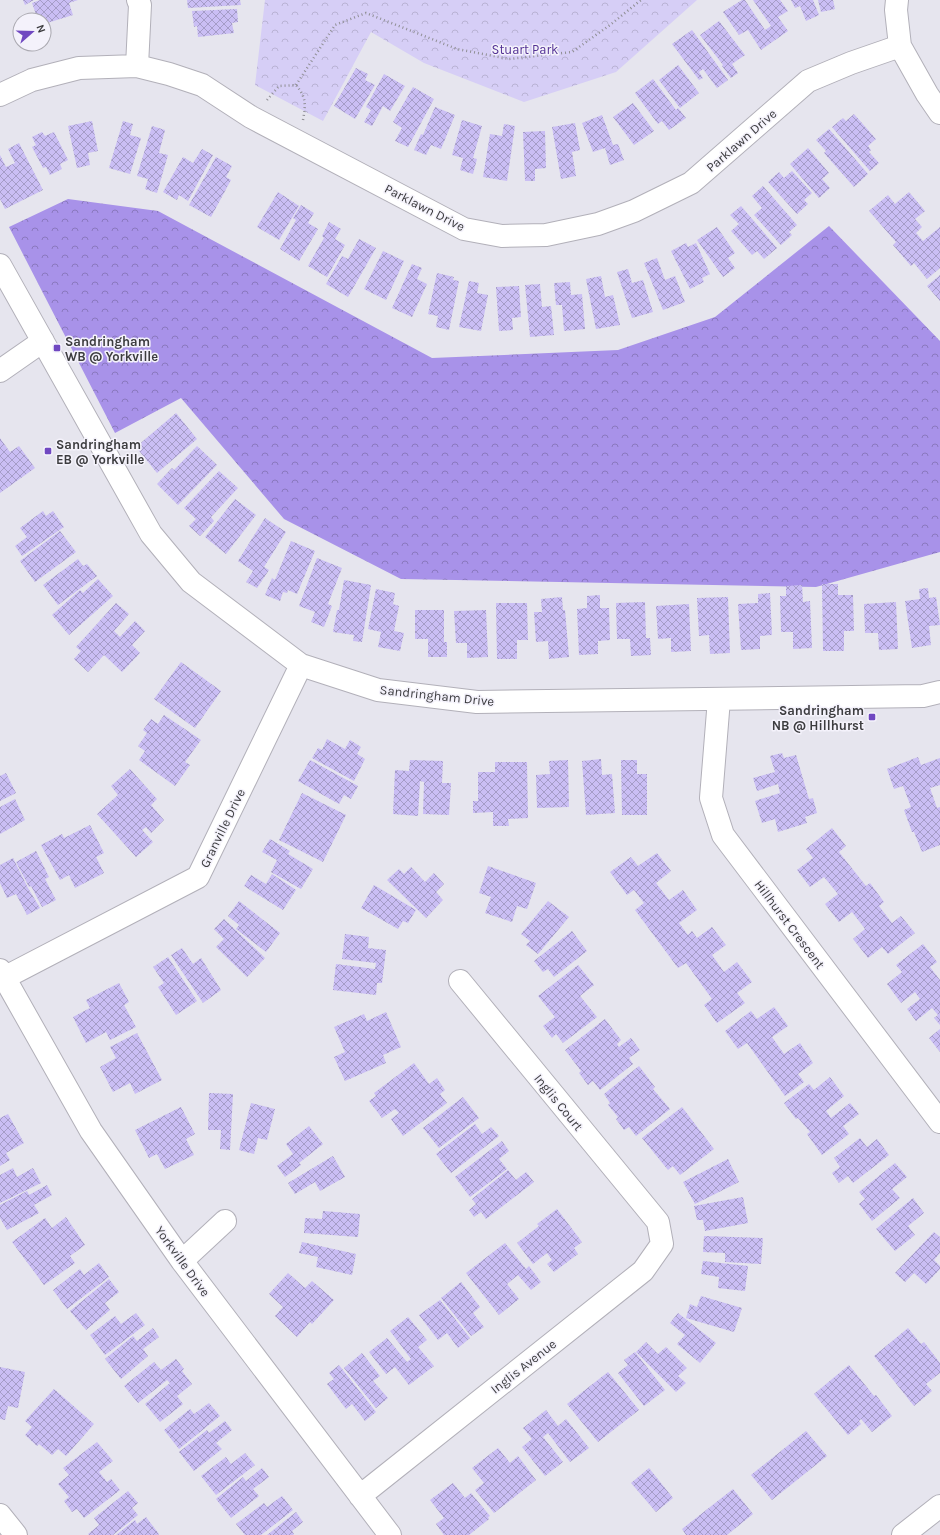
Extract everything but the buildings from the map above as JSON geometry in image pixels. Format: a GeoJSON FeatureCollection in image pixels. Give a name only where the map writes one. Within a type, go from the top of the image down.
{"type":"FeatureCollection","features":[{"type":"Feature","properties":{"kind":"street"},"geometry":{"type":"LineString","coordinates":[[137,66],[140,6],[138,0]]}},
{"type":"Feature","properties":{"kind":"street"},"geometry":{"type":"LineString","coordinates":[[897,0],[896,10],[900,46],[927,94],[940,113]]}},
{"type":"Feature","properties":{"kind":"street","name":"Parklawn Drive"},"geometry":{"type":"LineString","coordinates":[[0,95],[32,80],[79,68],[137,66],[169,74],[202,85],[251,117],[464,229],[502,236],[546,235],[598,224],[634,211],[691,183],[808,81],[851,63],[900,46]]}},
{"type":"Feature","properties":{"kind":"street","name":"Sandringham Drive"},"geometry":{"type":"LineString","coordinates":[[0,265],[151,534],[192,582],[301,665],[378,690],[477,702],[719,700],[923,696],[940,692]]}},
{"type":"Feature","properties":{"kind":"street"},"geometry":{"type":"LineString","coordinates":[[0,371],[43,341]]}},
{"type":"Feature","properties":{"kind":"street","name":"Granville Drive"},"geometry":{"type":"LineString","coordinates":[[1,976],[198,877],[301,665]]}},
{"type":"Feature","properties":{"kind":"street","name":"Hillhurst Crescent"},"geometry":{"type":"LineString","coordinates":[[719,700],[711,798],[723,835],[940,1122]]}},
{"type":"Feature","properties":{"kind":"street","name":"Yorkville Drive"},"geometry":{"type":"LineString","coordinates":[[1,976],[91,1131],[182,1261],[390,1535]]}},
{"type":"Feature","properties":{"kind":"street","name":"Inglis Court"},"geometry":{"type":"LineString","coordinates":[[460,981],[658,1222]]}},
{"type":"Feature","properties":{"kind":"street"},"geometry":{"type":"LineString","coordinates":[[182,1261],[225,1221]]}},
{"type":"Feature","properties":{"kind":"street","name":"Inglis Avenue"},"geometry":{"type":"LineString","coordinates":[[360,1496],[643,1271],[662,1244],[658,1222]]}},
{"type":"Feature","properties":{"kind":"street"},"geometry":{"type":"LineString","coordinates":[[903,1535],[940,1506]]}},
{"type":"Feature","properties":{"kind":"street"},"geometry":{"type":"LineString","coordinates":[[0,1515],[16,1535]]}},
{"type":"Feature","properties":{"kind":"path"},"geometry":{"type":"LineString","coordinates":[[296,85],[335,25],[366,12],[457,49],[509,59],[572,52],[610,26],[641,0]]}},
{"type":"Feature","properties":{"kind":"path"},"geometry":{"type":"LineString","coordinates":[[251,117],[279,86],[296,85]]}},
{"type":"Feature","properties":{"kind":"path"},"geometry":{"type":"LineString","coordinates":[[296,85],[303,94],[305,108],[298,142]]}},
{"type":"Feature","properties":{"kind":"green space","name":"Stuart Park"},"geometry":{"type":"Polygon","coordinates":[[[265,0],[697,0],[616,72],[524,102],[424,63],[371,32],[323,121],[255,85],[265,0]]]}},
{"type":"Feature","properties":{"kind":"green space"},"geometry":{"type":"Polygon","coordinates":[[[68,199],[158,211],[432,358],[618,350],[715,317],[829,226],[940,341],[940,552],[816,587],[401,579],[284,519],[181,398],[115,433],[9,227],[68,199]]]}},
{"type":"Feature","properties":{"kind":"place","name":"Sandringham WB @ Yorkville"},"geometry":{"type":"Point","coordinates":[57,348]}},
{"type":"Feature","properties":{"kind":"place","name":"Sandringham EB @ Yorkville"},"geometry":{"type":"Point","coordinates":[48,451]}},
{"type":"Feature","properties":{"kind":"place","name":"Sandringham NB @ Hillhurst"},"geometry":{"type":"Point","coordinates":[872,717]}}]}
